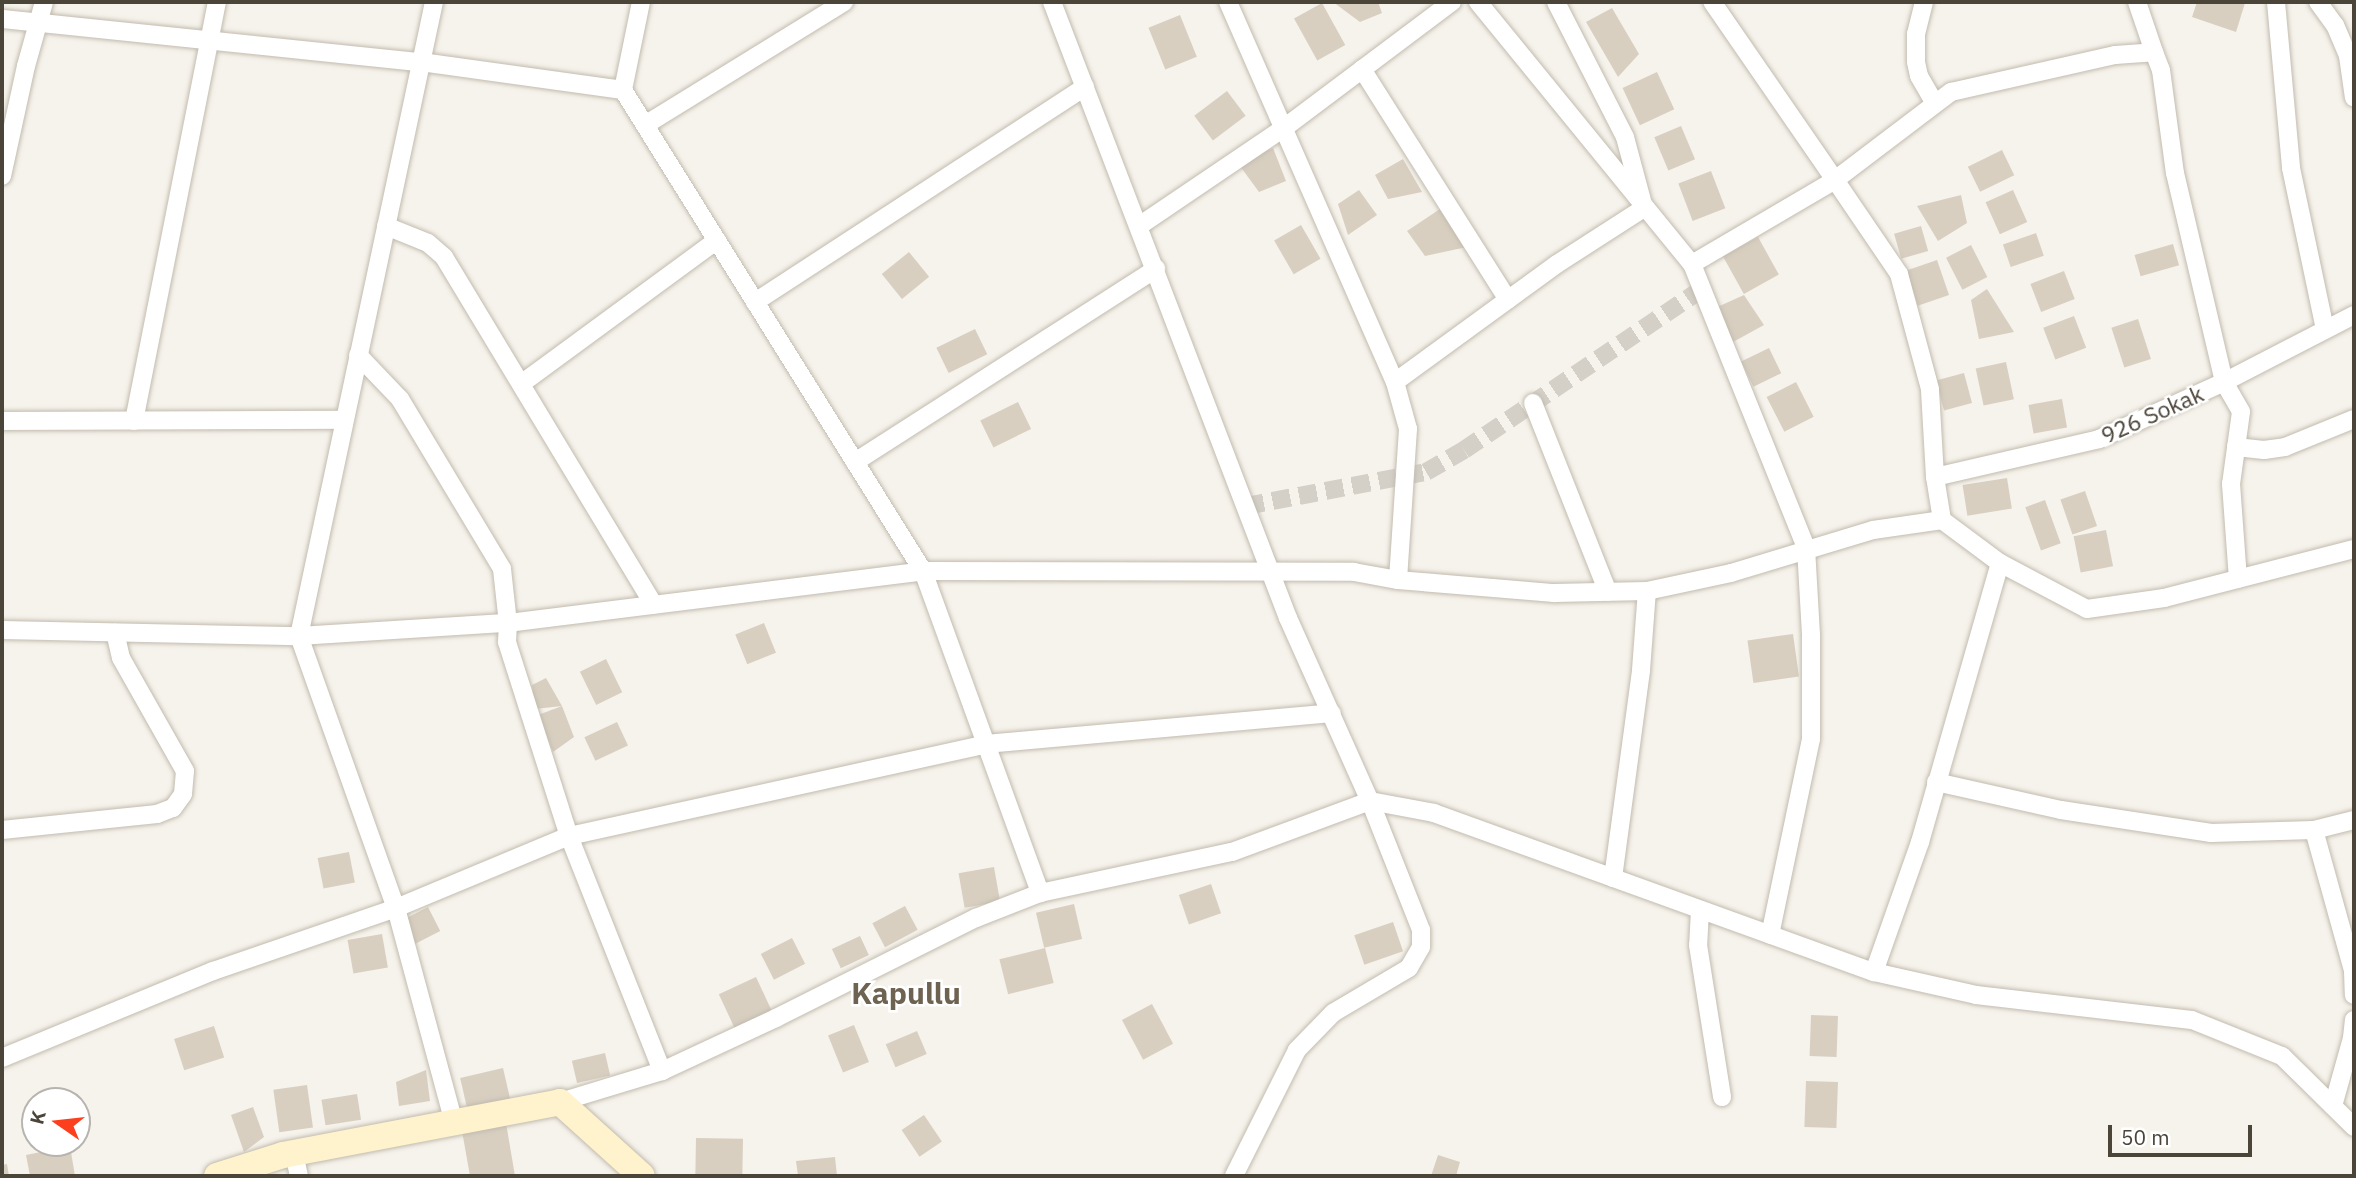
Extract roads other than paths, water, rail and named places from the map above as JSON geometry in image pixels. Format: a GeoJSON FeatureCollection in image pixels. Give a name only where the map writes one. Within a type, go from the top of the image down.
{"type":"FeatureCollection","features":[{"type":"Feature","properties":{"kind":"street"},"geometry":{"type":"LineString","coordinates":[[2,176],[44,2]]}},
{"type":"Feature","properties":{"kind":"street"},"geometry":{"type":"LineString","coordinates":[[134,421],[217,2]]}},
{"type":"Feature","properties":{"kind":"street"},"geometry":{"type":"LineString","coordinates":[[434,2],[299,636],[396,908],[454,1123]]}},
{"type":"Feature","properties":{"kind":"street"},"geometry":{"type":"LineString","coordinates":[[641,2],[623,90],[923,571],[1040,892]]}},
{"type":"Feature","properties":{"kind":"street"},"geometry":{"type":"LineString","coordinates":[[645,125],[821,8],[844,2]]}},
{"type":"Feature","properties":{"kind":"street"},"geometry":{"type":"LineString","coordinates":[[1052,2],[1270,571],[1370,802],[1421,930],[1419,955],[1409,968],[1340,1007],[1307,1037],[1287,1064],[1234,1176]]}},
{"type":"Feature","properties":{"kind":"street"},"geometry":{"type":"LineString","coordinates":[[1228,2],[1395,382],[1408,429],[1398,580]]}},
{"type":"Feature","properties":{"kind":"street"},"geometry":{"type":"LineString","coordinates":[[1139,226],[1284,128],[1452,2]]}},
{"type":"Feature","properties":{"kind":"street"},"geometry":{"type":"LineString","coordinates":[[1478,2],[1692,264],[1806,548],[1811,635],[1811,738],[1770,935]]}},
{"type":"Feature","properties":{"kind":"street"},"geometry":{"type":"LineString","coordinates":[[1556,2],[1625,137],[1644,208]]}},
{"type":"Feature","properties":{"kind":"street"},"geometry":{"type":"LineString","coordinates":[[1712,2],[1899,274],[1930,389],[1935,477],[1942,520],[2000,563],[2087,609],[2164,598],[2354,549]]}},
{"type":"Feature","properties":{"kind":"street"},"geometry":{"type":"LineString","coordinates":[[1924,2],[1916,34],[1916,62],[1919,76],[1935,104]]}},
{"type":"Feature","properties":{"kind":"street"},"geometry":{"type":"LineString","coordinates":[[2137,2],[2161,70],[2175,173],[2224,382],[2241,412],[2231,484],[2238,579]]}},
{"type":"Feature","properties":{"kind":"street"},"geometry":{"type":"LineString","coordinates":[[2276,2],[2291,168],[2325,329]]}},
{"type":"Feature","properties":{"kind":"street"},"geometry":{"type":"LineString","coordinates":[[2322,3],[2348,56],[2354,98]]}},
{"type":"Feature","properties":{"kind":"street"},"geometry":{"type":"LineString","coordinates":[[2,19],[421,62],[623,90]]}},
{"type":"Feature","properties":{"kind":"street"},"geometry":{"type":"LineString","coordinates":[[1692,264],[1835,180],[1951,92],[2115,55],[2154,52]]}},
{"type":"Feature","properties":{"kind":"street"},"geometry":{"type":"LineString","coordinates":[[1362,69],[1508,300]]}},
{"type":"Feature","properties":{"kind":"street"},"geometry":{"type":"LineString","coordinates":[[755,302],[1085,87]]}},
{"type":"Feature","properties":{"kind":"street"},"geometry":{"type":"LineString","coordinates":[[1395,382],[1508,300],[1644,208]]}},
{"type":"Feature","properties":{"kind":"street"},"geometry":{"type":"LineString","coordinates":[[386,226],[428,243],[444,257],[654,605]]}},
{"type":"Feature","properties":{"kind":"street"},"geometry":{"type":"LineString","coordinates":[[521,384],[717,240]]}},
{"type":"Feature","properties":{"kind":"street"},"geometry":{"type":"LineString","coordinates":[[855,462],[1156,269]]}},
{"type":"Feature","properties":{"kind":"street","name":"926 Sokak"},"geometry":{"type":"LineString","coordinates":[[1935,477],[2099,439],[2224,382],[2354,315]]}},
{"type":"Feature","properties":{"kind":"street"},"geometry":{"type":"LineString","coordinates":[[358,355],[400,399],[502,569],[508,623],[507,642],[569,836],[662,1071]]}},
{"type":"Feature","properties":{"kind":"street"},"geometry":{"type":"LineString","coordinates":[[1533,403],[1608,592]]}},
{"type":"Feature","properties":{"kind":"street"},"geometry":{"type":"LineString","coordinates":[[2236,447],[2264,450],[2285,447],[2354,419]]}},
{"type":"Feature","properties":{"kind":"street"},"geometry":{"type":"LineString","coordinates":[[2,421],[345,420]]}},
{"type":"Feature","properties":{"kind":"street"},"geometry":{"type":"LineString","coordinates":[[2,630],[299,636],[508,623],[923,571],[1354,572],[1398,580],[1554,593],[1647,591],[1731,573],[1806,548],[1873,530],[1942,520]]}},
{"type":"Feature","properties":{"kind":"street"},"geometry":{"type":"LineString","coordinates":[[1874,972],[1920,842],[2000,563]]}},
{"type":"Feature","properties":{"kind":"street"},"geometry":{"type":"LineString","coordinates":[[1613,878],[1641,670],[1647,591]]}},
{"type":"Feature","properties":{"kind":"street"},"geometry":{"type":"LineString","coordinates":[[2,830],[157,814],[173,808],[183,794],[185,771],[121,658],[115,633]]}},
{"type":"Feature","properties":{"kind":"street"},"geometry":{"type":"LineString","coordinates":[[2,1058],[212,971],[396,908],[569,836],[986,744],[1332,713]]}},
{"type":"Feature","properties":{"kind":"street"},"geometry":{"type":"LineString","coordinates":[[1936,782],[2061,810],[2211,832],[2314,830],[2354,820]]}},
{"type":"Feature","properties":{"kind":"street"},"geometry":{"type":"LineString","coordinates":[[217,1176],[296,1165],[454,1123],[560,1102],[662,1071],[976,918],[1040,892],[1232,852],[1370,802],[1434,813],[1874,972],[1976,995],[2192,1020],[2281,1056],[2354,1127]]}},
{"type":"Feature","properties":{"kind":"street"},"geometry":{"type":"LineString","coordinates":[[2314,830],[2353,971],[2354,995]]}},
{"type":"Feature","properties":{"kind":"street"},"geometry":{"type":"LineString","coordinates":[[1700,910],[1698,945],[1722,1097]]}},
{"type":"Feature","properties":{"kind":"street"},"geometry":{"type":"LineString","coordinates":[[2333,1106],[2354,1020]]}},
{"type":"Feature","properties":{"kind":"street"},"geometry":{"type":"LineString","coordinates":[[560,1102],[642,1176]]}},
{"type":"Feature","properties":{"kind":"tunnel"},"geometry":{"type":"LineString","coordinates":[[1246,506],[1426,472],[1464,450],[1703,288]]}},
{"type":"Feature","properties":{"kind":"district","name":"Kapullu"},"geometry":{"type":"Point","coordinates":[906,993]}}]}
